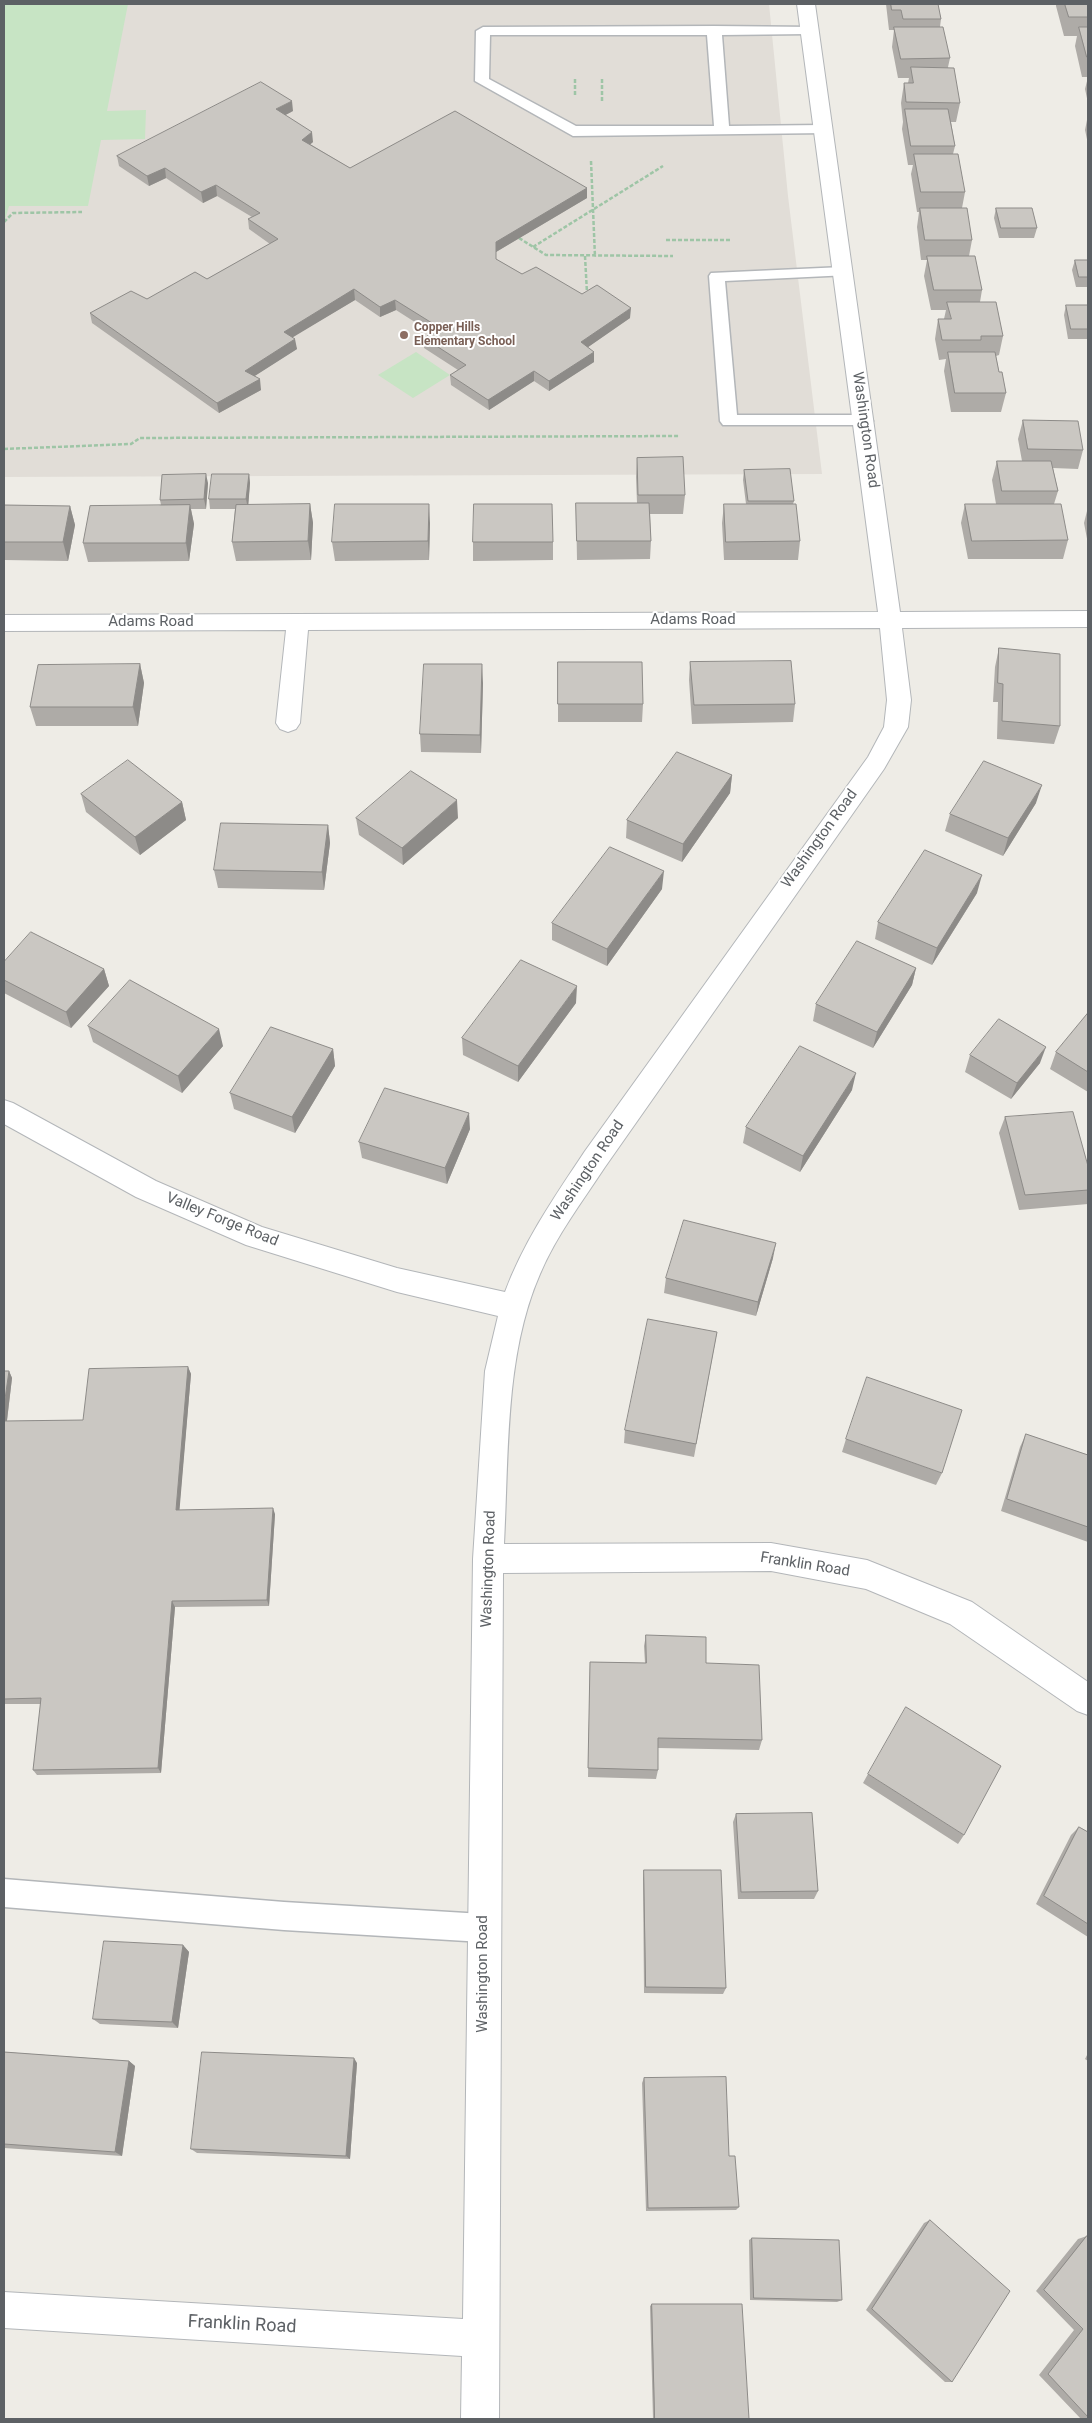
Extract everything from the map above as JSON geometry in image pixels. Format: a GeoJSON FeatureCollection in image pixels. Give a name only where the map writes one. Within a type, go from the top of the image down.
{"type":"FeatureCollection","features":[{"type":"Feature","properties":{"kind":"street","name":"Washington Road"},"geometry":{"type":"LineString","coordinates":[[480,2419],[483,1928],[488,1559],[499,1371],[514,1307],[527,1271],[555,1220],[590,1166],[876,762],[896,727],[899,700],[890,619],[806,4]]}},
{"type":"Feature","properties":{"kind":"street","name":"Adams Road"},"geometry":{"type":"LineString","coordinates":[[4,623],[1088,619]]}},
{"type":"Feature","properties":{"kind":"street"},"geometry":{"type":"LineString","coordinates":[[288,723],[298,621]]}},
{"type":"Feature","properties":{"kind":"street","name":"Valley Forge Road"},"geometry":{"type":"LineString","coordinates":[[4,1111],[146,1188],[256,1237],[397,1280],[514,1307]]}},
{"type":"Feature","properties":{"kind":"street","name":"Franklin Road"},"geometry":{"type":"LineString","coordinates":[[488,1559],[771,1557],[867,1575],[961,1613],[1088,1700]]}},
{"type":"Feature","properties":{"kind":"street","name":"Franklin Road"},"geometry":{"type":"LineString","coordinates":[[4,2310],[481,2339]]}},
{"type":"Feature","properties":{"kind":"lane"},"geometry":{"type":"LineString","coordinates":[[714,30],[722,130]]}},
{"type":"Feature","properties":{"kind":"lane"},"geometry":{"type":"LineString","coordinates":[[809,30],[483,31],[482,80],[573,130],[823,130]]}},
{"type":"Feature","properties":{"kind":"lane"},"geometry":{"type":"LineString","coordinates":[[843,272],[717,276],[729,420],[864,422]]}},
{"type":"Feature","properties":{"kind":"lane"},"geometry":{"type":"LineString","coordinates":[[4,1893],[284,1916],[483,1928]]}},
{"type":"Feature","properties":{"kind":"path"},"geometry":{"type":"LineString","coordinates":[[575,79],[575,103]]}},
{"type":"Feature","properties":{"kind":"path"},"geometry":{"type":"LineString","coordinates":[[602,79],[602,102]]}},
{"type":"Feature","properties":{"kind":"path"},"geometry":{"type":"LineString","coordinates":[[591,152],[595,257]]}},
{"type":"Feature","properties":{"kind":"path"},"geometry":{"type":"LineString","coordinates":[[533,247],[663,166]]}},
{"type":"Feature","properties":{"kind":"path"},"geometry":{"type":"LineString","coordinates":[[4,222],[13,213],[82,212]]}},
{"type":"Feature","properties":{"kind":"path"},"geometry":{"type":"LineString","coordinates":[[519,238],[546,255],[595,257],[673,256]]}},
{"type":"Feature","properties":{"kind":"path"},"geometry":{"type":"LineString","coordinates":[[666,240],[732,240]]}},
{"type":"Feature","properties":{"kind":"path"},"geometry":{"type":"LineString","coordinates":[[585,256],[588,301]]}},
{"type":"Feature","properties":{"kind":"path"},"geometry":{"type":"LineString","coordinates":[[4,449],[131,444],[140,438],[680,436]]}},
{"type":"Feature","properties":{"kind":"shaded area","name":"Copper Hills Elementary School"},"geometry":{"type":"Polygon","coordinates":[[[4,4],[769,4],[788,196],[822,474],[4,477],[4,4]]]}},
{"type":"Feature","properties":{"kind":"green space"},"geometry":{"type":"Polygon","coordinates":[[[4,4],[128,4],[107,111],[146,110],[145,139],[101,140],[88,206],[9,206],[4,223],[4,4]]]}},
{"type":"Feature","properties":{"kind":"green space"},"geometry":{"type":"Polygon","coordinates":[[[416,352],[450,375],[413,398],[378,375],[416,352]]]}},
{"type":"Feature","properties":{"kind":"building"},"geometry":{"type":"Polygon","coordinates":[[[891,4],[938,4],[941,19],[903,19],[901,10],[892,10],[891,4]]]}},
{"type":"Feature","properties":{"kind":"building"},"geometry":{"type":"Polygon","coordinates":[[[1065,4],[1088,4],[1088,17],[1069,17],[1065,4]]]}},
{"type":"Feature","properties":{"kind":"building"},"geometry":{"type":"Polygon","coordinates":[[[894,27],[943,27],[950,58],[901,59],[894,27]]]}},
{"type":"Feature","properties":{"kind":"building"},"geometry":{"type":"Polygon","coordinates":[[[1079,27],[1088,27],[1088,57],[1087,57],[1079,27]]]}},
{"type":"Feature","properties":{"kind":"building"},"geometry":{"type":"Polygon","coordinates":[[[911,67],[954,68],[960,103],[906,102],[904,83],[913,83],[911,67]]]}},
{"type":"Feature","properties":{"kind":"building"},"geometry":{"type":"Polygon","coordinates":[[[261,82],[292,101],[276,109],[312,132],[302,140],[350,168],[455,111],[587,188],[496,242],[496,259],[522,274],[536,267],[582,294],[597,285],[631,308],[581,342],[594,352],[549,381],[534,371],[488,400],[450,375],[466,365],[424,338],[440,328],[395,300],[380,307],[354,289],[284,332],[295,339],[245,371],[260,379],[217,403],[90,313],[131,291],[147,299],[195,272],[207,279],[278,239],[248,219],[260,213],[216,185],[201,192],[165,168],[147,176],[117,156],[261,82]]]}},
{"type":"Feature","properties":{"kind":"building"},"geometry":{"type":"Polygon","coordinates":[[[905,109],[948,109],[955,146],[911,146],[905,109]]]}},
{"type":"Feature","properties":{"kind":"building"},"geometry":{"type":"Polygon","coordinates":[[[914,154],[958,154],[965,192],[921,192],[914,154]]]}},
{"type":"Feature","properties":{"kind":"building"},"geometry":{"type":"Polygon","coordinates":[[[920,208],[967,208],[972,240],[925,240],[920,208]]]}},
{"type":"Feature","properties":{"kind":"building"},"geometry":{"type":"Polygon","coordinates":[[[996,208],[1032,208],[1037,228],[1001,228],[996,208]]]}},
{"type":"Feature","properties":{"kind":"building"},"geometry":{"type":"Polygon","coordinates":[[[927,256],[975,256],[982,290],[934,290],[927,256]]]}},
{"type":"Feature","properties":{"kind":"building"},"geometry":{"type":"Polygon","coordinates":[[[1075,260],[1088,260],[1088,277],[1079,277],[1075,260]]]}},
{"type":"Feature","properties":{"kind":"building"},"geometry":{"type":"Polygon","coordinates":[[[947,302],[996,302],[1003,336],[981,336],[981,340],[942,340],[938,319],[951,319],[947,302]]]}},
{"type":"Feature","properties":{"kind":"building"},"geometry":{"type":"Polygon","coordinates":[[[1066,305],[1088,305],[1088,329],[1071,329],[1066,305]]]}},
{"type":"Feature","properties":{"kind":"building"},"geometry":{"type":"Polygon","coordinates":[[[948,352],[995,352],[999,372],[1002,372],[1006,393],[955,393],[948,352]]]}},
{"type":"Feature","properties":{"kind":"building"},"geometry":{"type":"Polygon","coordinates":[[[1023,420],[1078,421],[1083,450],[1028,449],[1023,420]]]}},
{"type":"Feature","properties":{"kind":"building"},"geometry":{"type":"Polygon","coordinates":[[[683,457],[685,495],[638,495],[637,458],[683,457]]]}},
{"type":"Feature","properties":{"kind":"building"},"geometry":{"type":"Polygon","coordinates":[[[997,461],[1051,461],[1058,491],[1002,491],[997,461]]]}},
{"type":"Feature","properties":{"kind":"building"},"geometry":{"type":"Polygon","coordinates":[[[790,469],[794,501],[748,501],[744,470],[790,469]]]}},
{"type":"Feature","properties":{"kind":"building"},"geometry":{"type":"Polygon","coordinates":[[[206,474],[204,499],[160,500],[162,475],[206,474]]]}},
{"type":"Feature","properties":{"kind":"building"},"geometry":{"type":"Polygon","coordinates":[[[212,474],[249,474],[246,499],[209,499],[212,474]]]}},
{"type":"Feature","properties":{"kind":"building"},"geometry":{"type":"Polygon","coordinates":[[[576,503],[649,503],[651,541],[577,541],[576,503]]]}},
{"type":"Feature","properties":{"kind":"building"},"geometry":{"type":"Polygon","coordinates":[[[310,504],[308,541],[232,542],[236,505],[310,504]]]}},
{"type":"Feature","properties":{"kind":"building"},"geometry":{"type":"Polygon","coordinates":[[[335,504],[429,504],[428,541],[332,542],[335,504]]]}},
{"type":"Feature","properties":{"kind":"building"},"geometry":{"type":"Polygon","coordinates":[[[474,504],[552,504],[553,542],[473,542],[474,504]]]}},
{"type":"Feature","properties":{"kind":"building"},"geometry":{"type":"Polygon","coordinates":[[[724,504],[796,504],[800,541],[726,542],[724,504]]]}},
{"type":"Feature","properties":{"kind":"building"},"geometry":{"type":"Polygon","coordinates":[[[965,504],[1061,504],[1068,540],[972,541],[965,504]]]}},
{"type":"Feature","properties":{"kind":"building"},"geometry":{"type":"Polygon","coordinates":[[[4,505],[70,506],[63,542],[4,542],[4,505]]]}},
{"type":"Feature","properties":{"kind":"building"},"geometry":{"type":"Polygon","coordinates":[[[190,505],[186,543],[83,543],[90,506],[190,505]]]}},
{"type":"Feature","properties":{"kind":"building"},"geometry":{"type":"Polygon","coordinates":[[[999,648],[1060,654],[1060,726],[1002,721],[1003,684],[998,683],[999,648]]]}},
{"type":"Feature","properties":{"kind":"building"},"geometry":{"type":"Polygon","coordinates":[[[791,661],[795,704],[694,705],[690,662],[791,661]]]}},
{"type":"Feature","properties":{"kind":"building"},"geometry":{"type":"Polygon","coordinates":[[[558,662],[642,662],[643,704],[558,704],[558,662]]]}},
{"type":"Feature","properties":{"kind":"building"},"geometry":{"type":"Polygon","coordinates":[[[140,664],[133,707],[30,707],[38,665],[140,664]]]}},
{"type":"Feature","properties":{"kind":"building"},"geometry":{"type":"Polygon","coordinates":[[[424,664],[482,664],[480,735],[420,734],[424,664]]]}},
{"type":"Feature","properties":{"kind":"building"},"geometry":{"type":"Polygon","coordinates":[[[677,752],[732,775],[683,844],[627,820],[677,752]]]}},
{"type":"Feature","properties":{"kind":"building"},"geometry":{"type":"Polygon","coordinates":[[[128,760],[182,802],[135,837],[81,794],[128,760]]]}},
{"type":"Feature","properties":{"kind":"building"},"geometry":{"type":"Polygon","coordinates":[[[984,761],[1042,785],[1008,838],[950,814],[984,761]]]}},
{"type":"Feature","properties":{"kind":"building"},"geometry":{"type":"Polygon","coordinates":[[[411,771],[457,800],[402,848],[356,818],[411,771]]]}},
{"type":"Feature","properties":{"kind":"building"},"geometry":{"type":"Polygon","coordinates":[[[221,823],[328,825],[322,872],[214,870],[221,823]]]}},
{"type":"Feature","properties":{"kind":"building"},"geometry":{"type":"Polygon","coordinates":[[[610,847],[664,871],[607,949],[552,923],[610,847]]]}},
{"type":"Feature","properties":{"kind":"building"},"geometry":{"type":"Polygon","coordinates":[[[925,850],[982,875],[937,948],[878,922],[925,850]]]}},
{"type":"Feature","properties":{"kind":"building"},"geometry":{"type":"Polygon","coordinates":[[[31,932],[104,969],[66,1012],[4,980],[4,962],[31,932]]]}},
{"type":"Feature","properties":{"kind":"building"},"geometry":{"type":"Polygon","coordinates":[[[857,941],[916,968],[877,1032],[816,1004],[857,941]]]}},
{"type":"Feature","properties":{"kind":"building"},"geometry":{"type":"Polygon","coordinates":[[[521,960],[577,986],[518,1066],[462,1038],[521,960]]]}},
{"type":"Feature","properties":{"kind":"building"},"geometry":{"type":"Polygon","coordinates":[[[130,980],[219,1029],[178,1076],[88,1026],[130,980]]]}},
{"type":"Feature","properties":{"kind":"building"},"geometry":{"type":"Polygon","coordinates":[[[1088,1013],[1088,1072],[1056,1052],[1088,1013]]]}},
{"type":"Feature","properties":{"kind":"building"},"geometry":{"type":"Polygon","coordinates":[[[999,1019],[1046,1047],[1017,1083],[970,1055],[999,1019]]]}},
{"type":"Feature","properties":{"kind":"building"},"geometry":{"type":"Polygon","coordinates":[[[271,1027],[333,1049],[292,1117],[230,1093],[271,1027]]]}},
{"type":"Feature","properties":{"kind":"building"},"geometry":{"type":"Polygon","coordinates":[[[800,1046],[856,1073],[803,1156],[746,1127],[800,1046]]]}},
{"type":"Feature","properties":{"kind":"building"},"geometry":{"type":"Polygon","coordinates":[[[385,1088],[469,1113],[445,1168],[359,1142],[385,1088]]]}},
{"type":"Feature","properties":{"kind":"building"},"geometry":{"type":"Polygon","coordinates":[[[1073,1112],[1088,1166],[1088,1190],[1025,1195],[1005,1117],[1073,1112]]]}},
{"type":"Feature","properties":{"kind":"building"},"geometry":{"type":"Polygon","coordinates":[[[684,1220],[776,1243],[758,1302],[666,1278],[684,1220]]]}},
{"type":"Feature","properties":{"kind":"building"},"geometry":{"type":"Polygon","coordinates":[[[648,1319],[717,1332],[696,1444],[625,1430],[648,1319]]]}},
{"type":"Feature","properties":{"kind":"building"},"geometry":{"type":"Polygon","coordinates":[[[188,1367],[176,1510],[273,1508],[267,1600],[172,1601],[158,1768],[33,1770],[41,1698],[4,1699],[4,1421],[83,1420],[89,1369],[188,1367]]]}},
{"type":"Feature","properties":{"kind":"building"},"geometry":{"type":"Polygon","coordinates":[[[4,1371],[9,1371],[4,1406],[4,1371]]]}},
{"type":"Feature","properties":{"kind":"building"},"geometry":{"type":"Polygon","coordinates":[[[867,1377],[962,1410],[942,1473],[846,1439],[867,1377]]]}},
{"type":"Feature","properties":{"kind":"building"},"geometry":{"type":"Polygon","coordinates":[[[1026,1434],[1088,1455],[1088,1527],[1007,1499],[1026,1434]]]}},
{"type":"Feature","properties":{"kind":"building"},"geometry":{"type":"Polygon","coordinates":[[[646,1635],[706,1637],[706,1663],[759,1665],[762,1740],[658,1738],[658,1770],[588,1768],[590,1662],[646,1663],[646,1635]]]}},
{"type":"Feature","properties":{"kind":"building"},"geometry":{"type":"Polygon","coordinates":[[[906,1707],[1001,1766],[964,1835],[868,1774],[906,1707]]]}},
{"type":"Feature","properties":{"kind":"building"},"geometry":{"type":"Polygon","coordinates":[[[812,1813],[818,1891],[741,1892],[736,1814],[812,1813]]]}},
{"type":"Feature","properties":{"kind":"building"},"geometry":{"type":"Polygon","coordinates":[[[1079,1827],[1088,1832],[1088,1924],[1044,1896],[1079,1827]]]}},
{"type":"Feature","properties":{"kind":"building"},"geometry":{"type":"Polygon","coordinates":[[[644,1870],[721,1870],[726,1988],[646,1987],[644,1870]]]}},
{"type":"Feature","properties":{"kind":"building"},"geometry":{"type":"Polygon","coordinates":[[[104,1941],[183,1945],[172,2022],[93,2019],[104,1941]]]}},
{"type":"Feature","properties":{"kind":"building"},"geometry":{"type":"Polygon","coordinates":[[[4,2052],[129,2061],[115,2152],[4,2144],[4,2052]]]}},
{"type":"Feature","properties":{"kind":"building"},"geometry":{"type":"Polygon","coordinates":[[[202,2052],[354,2058],[346,2156],[191,2149],[202,2052]]]}},
{"type":"Feature","properties":{"kind":"building"},"geometry":{"type":"Polygon","coordinates":[[[726,2077],[729,2156],[735,2156],[739,2207],[648,2208],[644,2078],[726,2077]]]}},
{"type":"Feature","properties":{"kind":"building"},"geometry":{"type":"Polygon","coordinates":[[[930,2220],[1010,2291],[952,2382],[872,2309],[930,2220]]]}},
{"type":"Feature","properties":{"kind":"building"},"geometry":{"type":"Polygon","coordinates":[[[1087,2236],[1088,2417],[1048,2374],[1083,2329],[1044,2290],[1087,2236]]]}},
{"type":"Feature","properties":{"kind":"building"},"geometry":{"type":"Polygon","coordinates":[[[752,2238],[839,2240],[842,2300],[754,2298],[752,2238]]]}},
{"type":"Feature","properties":{"kind":"building"},"geometry":{"type":"Polygon","coordinates":[[[652,2304],[742,2304],[749,2419],[655,2419],[652,2304]]]}},
{"type":"Feature","properties":{"kind":"place","name":"Copper Hills Elementary School"},"geometry":{"type":"Point","coordinates":[404,335]}}]}
